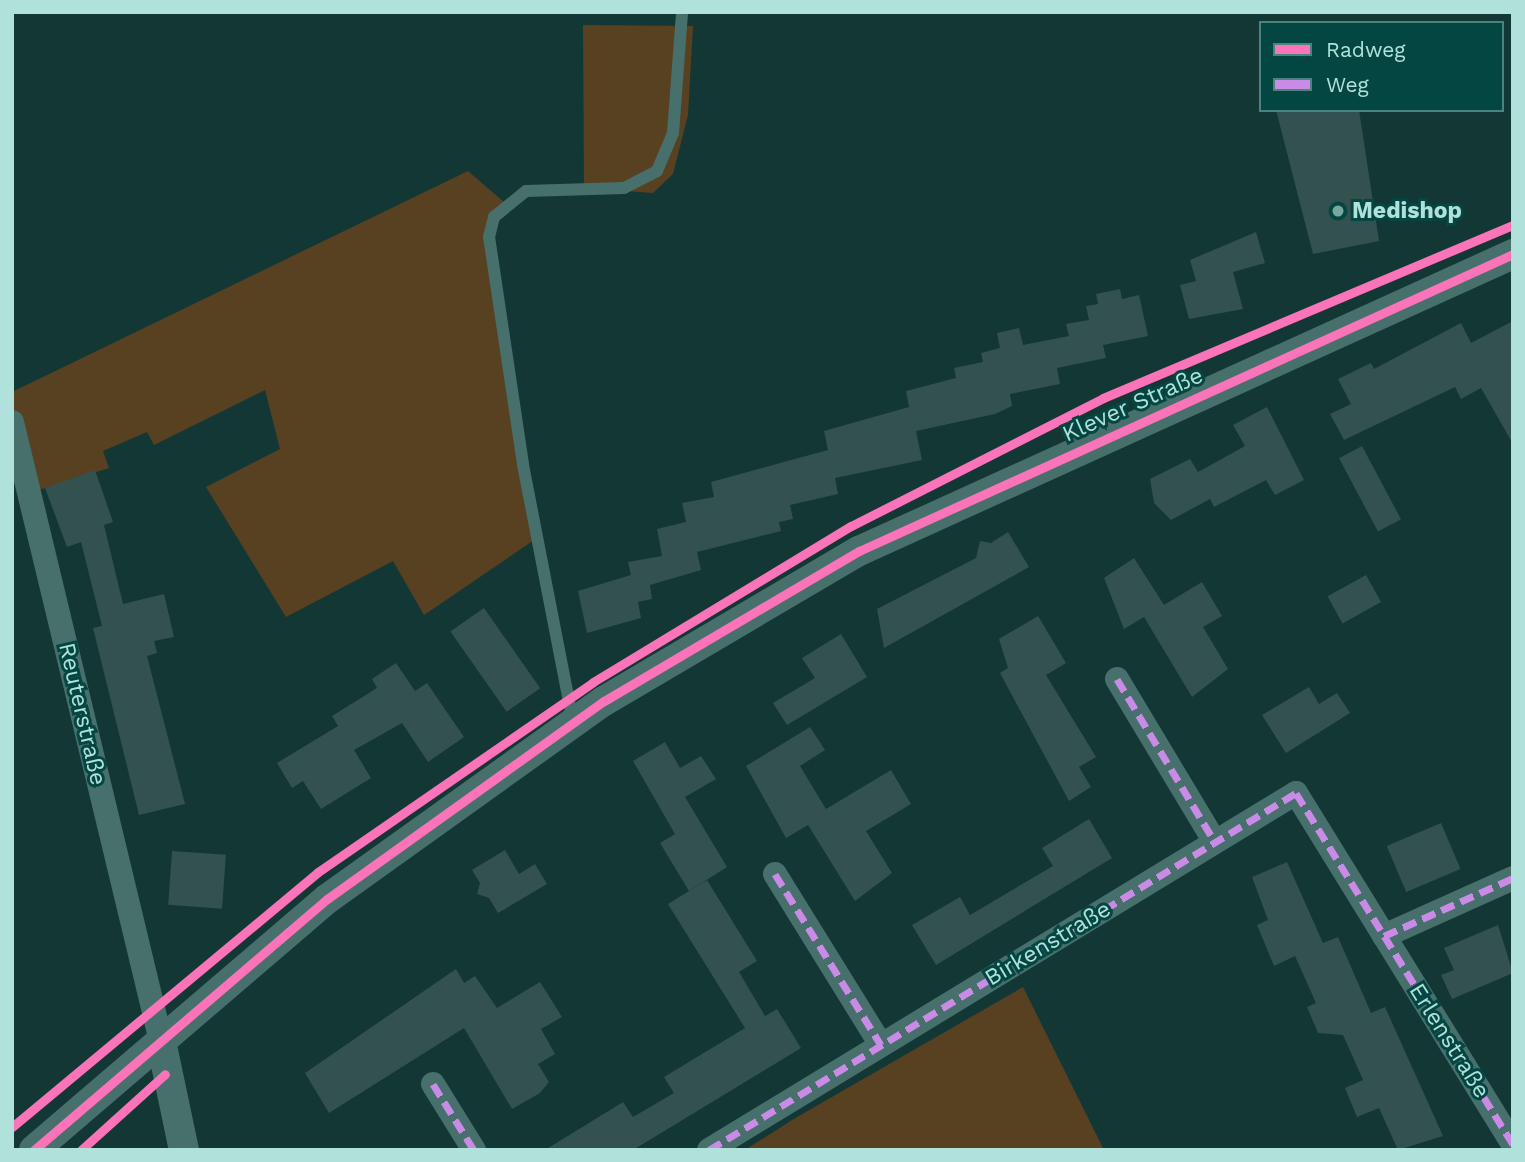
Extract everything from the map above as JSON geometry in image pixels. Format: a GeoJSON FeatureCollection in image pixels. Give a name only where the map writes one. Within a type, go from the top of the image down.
{"type":"FeatureCollection","features":[{"type":"Feature","properties":{"kind":"street","name":"Klever Straße"},"geometry":{"type":"LineString","coordinates":[[34,1150],[327,899],[573,723],[859,551],[1513,254]]}},
{"type":"Feature","properties":{"kind":"street","name":"Reuterstraße"},"geometry":{"type":"LineString","coordinates":[[12,422],[161,1041]]}},
{"type":"Feature","properties":{"kind":"street"},"geometry":{"type":"LineString","coordinates":[[1117,679],[1215,842]]}},
{"type":"Feature","properties":{"kind":"street","name":"Birkenstraße"},"geometry":{"type":"LineString","coordinates":[[709,1150],[1296,793]]}},
{"type":"Feature","properties":{"kind":"street","name":"Erlenstraße"},"geometry":{"type":"LineString","coordinates":[[1296,793],[1513,1145]]}},
{"type":"Feature","properties":{"kind":"street"},"geometry":{"type":"LineString","coordinates":[[775,874],[881,1045]]}},
{"type":"Feature","properties":{"kind":"street"},"geometry":{"type":"LineString","coordinates":[[1384,936],[1513,878]]}},
{"type":"Feature","properties":{"kind":"street"},"geometry":{"type":"LineString","coordinates":[[161,1041],[184,1150]]}},
{"type":"Feature","properties":{"kind":"street"},"geometry":{"type":"LineString","coordinates":[[433,1084],[474,1150]]}},
{"type":"Feature","properties":{"kind":"lane"},"geometry":{"type":"LineString","coordinates":[[573,723],[523,464],[489,237],[494,217],[526,191],[624,188],[657,171],[673,133],[682,12]]}},
{"type":"Feature","properties":{"kind":"shaded area"},"geometry":{"type":"Polygon","coordinates":[[[583,25],[693,26],[688,115],[673,174],[653,193],[584,188],[583,25]]]}},
{"type":"Feature","properties":{"kind":"shaded area"},"geometry":{"type":"Polygon","coordinates":[[[468,171],[505,203],[489,237],[537,538],[424,615],[393,561],[286,617],[206,487],[280,449],[265,390],[154,445],[147,432],[103,451],[109,468],[29,493],[12,422],[12,392],[468,171]]]}},
{"type":"Feature","properties":{"kind":"shaded area"},"geometry":{"type":"Polygon","coordinates":[[[1023,987],[1104,1150],[745,1150],[792,1120],[1023,987]]]}},
{"type":"Feature","properties":{"kind":"building","name":"Medishop"},"geometry":{"type":"Polygon","coordinates":[[[1277,112],[1359,112],[1379,241],[1313,254],[1277,112]]]}},
{"type":"Feature","properties":{"kind":"building"},"geometry":{"type":"Polygon","coordinates":[[[1256,232],[1265,263],[1233,272],[1243,309],[1189,319],[1180,285],[1196,281],[1190,260],[1256,232]]]}},
{"type":"Feature","properties":{"kind":"building"},"geometry":{"type":"Polygon","coordinates":[[[1120,289],[1122,299],[1139,295],[1148,336],[1103,345],[1106,358],[1057,368],[1060,384],[1010,394],[1012,406],[995,414],[916,431],[922,460],[835,478],[838,494],[790,505],[793,519],[779,522],[781,531],[697,552],[701,570],[650,585],[652,599],[638,602],[641,618],[587,633],[578,591],[631,575],[628,562],[662,556],[657,529],[686,522],[682,503],[714,497],[711,482],[828,450],[824,431],[909,407],[906,391],[956,378],[954,368],[983,362],[981,353],[1000,348],[997,333],[1019,328],[1023,345],[1069,336],[1066,324],[1089,320],[1086,306],[1098,304],[1096,294],[1120,289]]]}},
{"type":"Feature","properties":{"kind":"building"},"geometry":{"type":"Polygon","coordinates":[[[1513,321],[1513,444],[1481,388],[1461,399],[1455,387],[1344,440],[1330,414],[1351,404],[1338,379],[1371,363],[1374,369],[1461,323],[1471,343],[1513,321]]]}},
{"type":"Feature","properties":{"kind":"building"},"geometry":{"type":"Polygon","coordinates":[[[1267,407],[1304,480],[1275,495],[1266,480],[1214,507],[1210,499],[1171,520],[1154,503],[1150,479],[1190,459],[1198,472],[1245,446],[1233,425],[1267,407]]]}},
{"type":"Feature","properties":{"kind":"building"},"geometry":{"type":"Polygon","coordinates":[[[1362,446],[1401,519],[1378,531],[1339,458],[1362,446]]]}},
{"type":"Feature","properties":{"kind":"building"},"geometry":{"type":"Polygon","coordinates":[[[95,470],[113,522],[104,525],[123,604],[164,594],[174,637],[154,641],[157,653],[147,656],[185,804],[139,815],[93,628],[102,626],[81,542],[67,547],[45,488],[95,470]]]}},
{"type":"Feature","properties":{"kind":"building"},"geometry":{"type":"Polygon","coordinates":[[[1008,532],[1029,567],[884,648],[877,609],[976,558],[980,541],[991,543],[1008,532]]]}},
{"type":"Feature","properties":{"kind":"building"},"geometry":{"type":"Polygon","coordinates":[[[1134,558],[1164,605],[1202,582],[1222,616],[1203,627],[1228,669],[1192,697],[1144,617],[1124,629],[1104,578],[1134,558]]]}},
{"type":"Feature","properties":{"kind":"building"},"geometry":{"type":"Polygon","coordinates":[[[1366,575],[1381,602],[1343,623],[1328,596],[1366,575]]]}},
{"type":"Feature","properties":{"kind":"building"},"geometry":{"type":"Polygon","coordinates":[[[484,608],[540,688],[507,712],[450,632],[484,608]]]}},
{"type":"Feature","properties":{"kind":"building"},"geometry":{"type":"Polygon","coordinates":[[[1038,616],[1066,663],[1046,675],[1096,757],[1079,767],[1091,787],[1069,801],[1000,673],[1008,668],[999,639],[1038,616]]]}},
{"type":"Feature","properties":{"kind":"building"},"geometry":{"type":"Polygon","coordinates":[[[841,634],[867,677],[787,725],[773,703],[815,678],[802,658],[841,634]]]}},
{"type":"Feature","properties":{"kind":"building"},"geometry":{"type":"Polygon","coordinates":[[[396,663],[415,691],[427,683],[464,737],[428,762],[402,723],[354,750],[371,778],[321,809],[303,781],[292,788],[277,763],[338,726],[332,716],[377,688],[372,679],[396,663]]]}},
{"type":"Feature","properties":{"kind":"building"},"geometry":{"type":"Polygon","coordinates":[[[1309,687],[1319,704],[1337,693],[1350,713],[1286,753],[1262,715],[1309,687]]]}},
{"type":"Feature","properties":{"kind":"building"},"geometry":{"type":"Polygon","coordinates":[[[810,727],[825,750],[800,766],[826,809],[891,770],[911,804],[866,831],[892,873],[855,901],[808,825],[786,838],[746,766],[810,727]]]}},
{"type":"Feature","properties":{"kind":"building"},"geometry":{"type":"Polygon","coordinates":[[[665,742],[680,768],[701,756],[716,779],[685,797],[727,867],[689,891],[660,843],[675,834],[633,761],[665,742]]]}},
{"type":"Feature","properties":{"kind":"building"},"geometry":{"type":"Polygon","coordinates":[[[1089,819],[1112,858],[936,965],[912,925],[960,897],[970,915],[1053,866],[1042,848],[1089,819]]]}},
{"type":"Feature","properties":{"kind":"building"},"geometry":{"type":"Polygon","coordinates":[[[1441,823],[1461,869],[1406,892],[1387,846],[1441,823]]]}},
{"type":"Feature","properties":{"kind":"building"},"geometry":{"type":"Polygon","coordinates":[[[505,850],[519,874],[535,864],[547,884],[498,913],[489,898],[477,894],[480,883],[472,870],[505,850]]]}},
{"type":"Feature","properties":{"kind":"building"},"geometry":{"type":"Polygon","coordinates":[[[172,851],[226,855],[222,909],[168,905],[172,851]]]}},
{"type":"Feature","properties":{"kind":"building"},"geometry":{"type":"Polygon","coordinates":[[[1287,862],[1323,943],[1338,937],[1371,1013],[1385,1007],[1443,1136],[1398,1150],[1379,1108],[1357,1117],[1345,1088],[1363,1080],[1343,1035],[1318,1033],[1307,1007],[1316,1003],[1295,956],[1274,966],[1257,925],[1268,920],[1252,877],[1287,862]]]}},
{"type":"Feature","properties":{"kind":"building"},"geometry":{"type":"Polygon","coordinates":[[[707,880],[757,961],[739,972],[765,1016],[777,1009],[801,1048],[633,1150],[545,1150],[623,1102],[633,1117],[674,1093],[664,1077],[745,1028],[668,904],[707,880]]]}},
{"type":"Feature","properties":{"kind":"building"},"geometry":{"type":"Polygon","coordinates":[[[1498,925],[1513,973],[1452,999],[1441,975],[1454,970],[1444,948],[1498,925]]]}},
{"type":"Feature","properties":{"kind":"building"},"geometry":{"type":"Polygon","coordinates":[[[456,969],[464,983],[475,976],[497,1008],[540,982],[562,1017],[541,1029],[555,1054],[538,1064],[549,1082],[540,1093],[512,1109],[464,1028],[329,1113],[305,1073],[456,969]]]}},
{"type":"Feature","properties":{"kind":"marked path"},"geometry":{"type":"LineString","coordinates":[[1117,679],[1215,842]]}},
{"type":"Feature","properties":{"kind":"marked path"},"geometry":{"type":"LineString","coordinates":[[709,1150],[1296,793],[1513,1145]]}},
{"type":"Feature","properties":{"kind":"marked path"},"geometry":{"type":"LineString","coordinates":[[775,874],[881,1045]]}},
{"type":"Feature","properties":{"kind":"marked path"},"geometry":{"type":"LineString","coordinates":[[1384,936],[1513,878]]}},
{"type":"Feature","properties":{"kind":"marked path"},"geometry":{"type":"LineString","coordinates":[[433,1084],[474,1150]]}},
{"type":"Feature","properties":{"kind":"cycle path"},"geometry":{"type":"LineString","coordinates":[[12,1127],[318,872],[593,682],[851,526],[1103,398],[1513,225]]}},
{"type":"Feature","properties":{"kind":"cycle path"},"geometry":{"type":"LineString","coordinates":[[34,1150],[327,899],[604,701],[859,551],[1513,254]]}},
{"type":"Feature","properties":{"kind":"cycle path"},"geometry":{"type":"LineString","coordinates":[[81,1150],[165,1074]]}},
{"type":"Feature","properties":{"kind":"place","name":"Medishop"},"geometry":{"type":"Point","coordinates":[1338,211]}}]}
